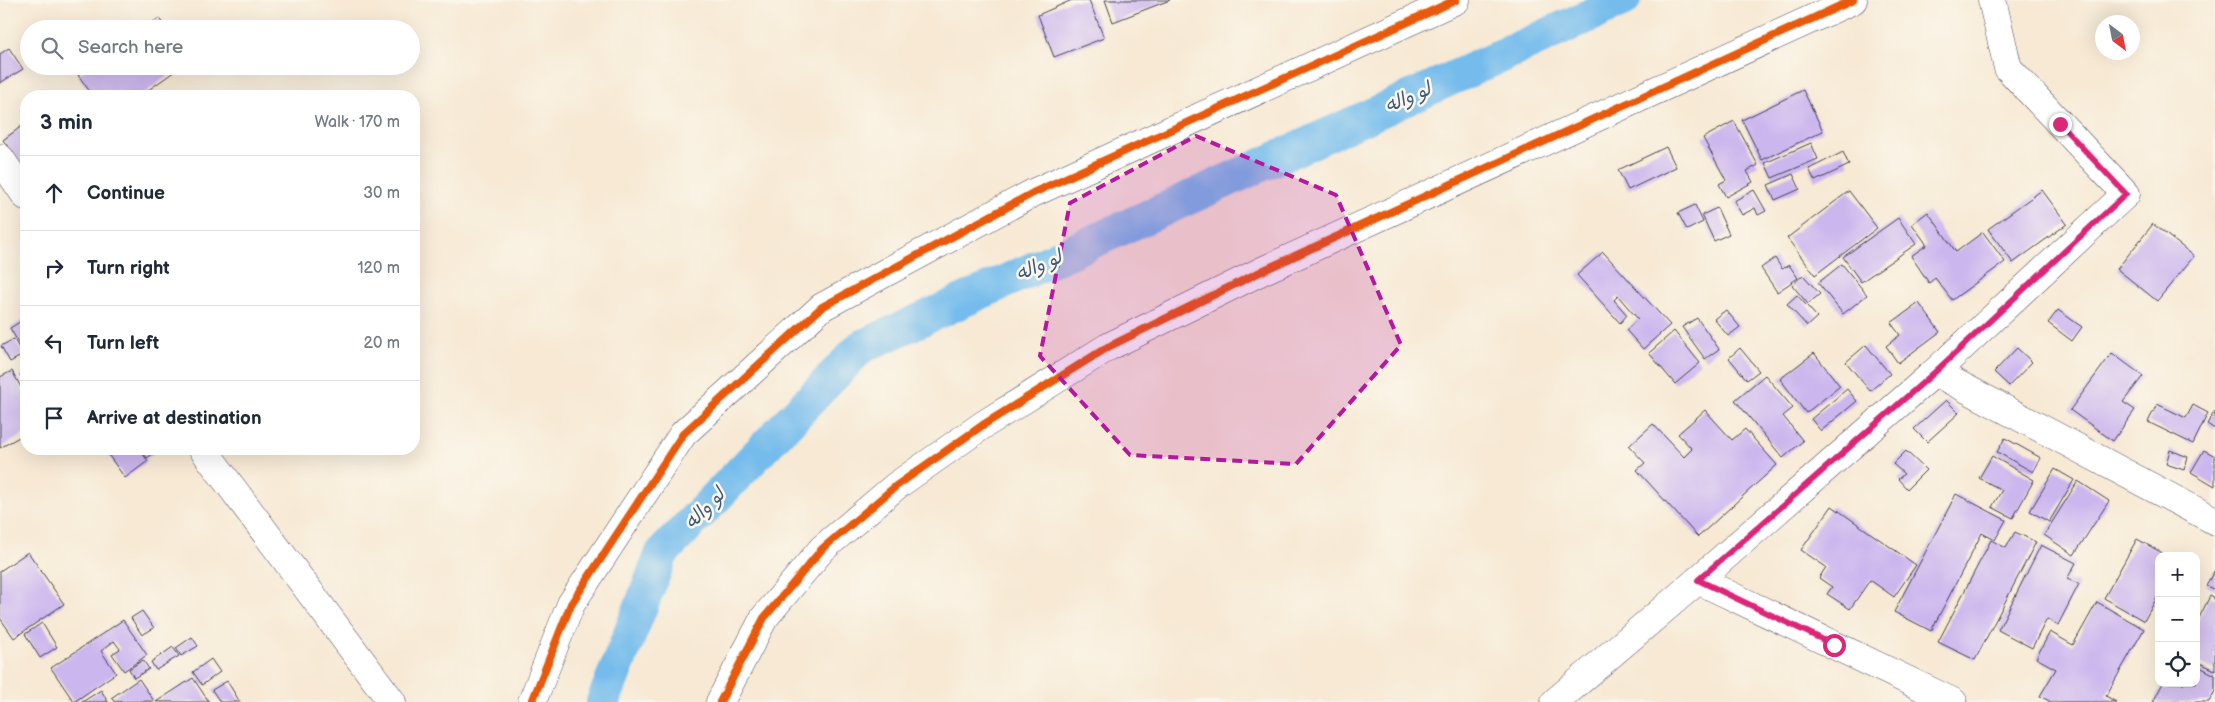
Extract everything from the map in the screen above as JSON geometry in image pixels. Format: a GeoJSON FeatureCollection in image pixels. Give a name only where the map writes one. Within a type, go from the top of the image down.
{"type":"FeatureCollection","features":[{"type":"Feature","properties":{"kind":"street"},"geometry":{"type":"LineString","coordinates":[[532,702],[571,604],[683,434],[822,307],[1034,193],[1456,0]]}},
{"type":"Feature","properties":{"kind":"street"},"geometry":{"type":"LineString","coordinates":[[720,702],[764,618],[822,549],[896,486],[983,425],[1100,352],[1262,271],[1852,0]]}},
{"type":"Feature","properties":{"kind":"street"},"geometry":{"type":"LineString","coordinates":[[1555,702],[1698,580],[1935,372],[2126,194],[2008,68],[1992,0]]}},
{"type":"Feature","properties":{"kind":"street"},"geometry":{"type":"LineString","coordinates":[[0,158],[20,187]]}},
{"type":"Feature","properties":{"kind":"street"},"geometry":{"type":"LineString","coordinates":[[1935,372],[2215,521]]}},
{"type":"Feature","properties":{"kind":"street"},"geometry":{"type":"LineString","coordinates":[[207,455],[392,702]]}},
{"type":"Feature","properties":{"kind":"street"},"geometry":{"type":"LineString","coordinates":[[1698,580],[1953,702]]}},
{"type":"Feature","properties":{"kind":"highlighted area"},"geometry":{"type":"Polygon","coordinates":[[[1196,136],[1336,195],[1401,345],[1296,464],[1130,455],[1040,356],[1070,203],[1196,136]]]}},
{"type":"Feature","properties":{"kind":"building"},"geometry":{"type":"Polygon","coordinates":[[[1072,0],[1089,0],[1104,38],[1054,57],[1038,15],[1072,0]]]}},
{"type":"Feature","properties":{"kind":"building"},"geometry":{"type":"Polygon","coordinates":[[[1105,0],[1170,0],[1113,22],[1105,0]]]}},
{"type":"Feature","properties":{"kind":"building"},"geometry":{"type":"Polygon","coordinates":[[[9,48],[20,64],[20,71],[0,83],[0,54],[9,48]]]}},
{"type":"Feature","properties":{"kind":"building"},"geometry":{"type":"Polygon","coordinates":[[[78,75],[169,75],[148,90],[89,90],[78,75]]]}},
{"type":"Feature","properties":{"kind":"building"},"geometry":{"type":"Polygon","coordinates":[[[1803,90],[1823,131],[1762,160],[1742,120],[1803,90]]]}},
{"type":"Feature","properties":{"kind":"building"},"geometry":{"type":"Polygon","coordinates":[[[1734,121],[1758,165],[1747,171],[1753,182],[1726,197],[1719,184],[1726,180],[1703,138],[1734,121]]]}},
{"type":"Feature","properties":{"kind":"building"},"geometry":{"type":"Polygon","coordinates":[[[20,127],[20,164],[3,140],[20,127]]]}},
{"type":"Feature","properties":{"kind":"building"},"geometry":{"type":"Polygon","coordinates":[[[1811,143],[1818,159],[1772,178],[1765,163],[1811,143]]]}},
{"type":"Feature","properties":{"kind":"building"},"geometry":{"type":"Polygon","coordinates":[[[1666,147],[1676,167],[1628,190],[1618,170],[1666,147]]]}},
{"type":"Feature","properties":{"kind":"building"},"geometry":{"type":"Polygon","coordinates":[[[1843,152],[1849,165],[1815,181],[1809,169],[1843,152]]]}},
{"type":"Feature","properties":{"kind":"building"},"geometry":{"type":"Polygon","coordinates":[[[1793,174],[1800,189],[1775,200],[1768,185],[1793,174]]]}},
{"type":"Feature","properties":{"kind":"building"},"geometry":{"type":"Polygon","coordinates":[[[1754,190],[1766,211],[1758,215],[1755,208],[1742,215],[1734,201],[1754,190]]]}},
{"type":"Feature","properties":{"kind":"building"},"geometry":{"type":"Polygon","coordinates":[[[2042,190],[2067,224],[2013,263],[1988,229],[2042,190]]]}},
{"type":"Feature","properties":{"kind":"building"},"geometry":{"type":"Polygon","coordinates":[[[1849,191],[1877,228],[1815,275],[1787,238],[1849,191]]]}},
{"type":"Feature","properties":{"kind":"building"},"geometry":{"type":"Polygon","coordinates":[[[1695,205],[1703,222],[1687,230],[1678,213],[1695,205]]]}},
{"type":"Feature","properties":{"kind":"building"},"geometry":{"type":"Polygon","coordinates":[[[1717,208],[1729,234],[1714,241],[1702,215],[1717,208]]]}},
{"type":"Feature","properties":{"kind":"building"},"geometry":{"type":"Polygon","coordinates":[[[1928,212],[1956,252],[1983,232],[2005,262],[1952,300],[1935,278],[1929,283],[1911,256],[1927,245],[1912,224],[1928,212]]]}},
{"type":"Feature","properties":{"kind":"building"},"geometry":{"type":"Polygon","coordinates":[[[1898,218],[1916,244],[1861,282],[1843,257],[1898,218]]]}},
{"type":"Feature","properties":{"kind":"building"},"geometry":{"type":"Polygon","coordinates":[[[2153,224],[2194,256],[2157,301],[2117,269],[2153,224]]]}},
{"type":"Feature","properties":{"kind":"building"},"geometry":{"type":"Polygon","coordinates":[[[1603,252],[1670,325],[1643,349],[1626,330],[1638,319],[1618,296],[1614,300],[1627,315],[1620,323],[1577,275],[1603,252]]]}},
{"type":"Feature","properties":{"kind":"building"},"geometry":{"type":"Polygon","coordinates":[[[1775,258],[1782,269],[1789,265],[1798,278],[1777,292],[1761,268],[1775,258]]]}},
{"type":"Feature","properties":{"kind":"building"},"geometry":{"type":"Polygon","coordinates":[[[1842,264],[1867,295],[1843,314],[1818,283],[1842,264]]]}},
{"type":"Feature","properties":{"kind":"building"},"geometry":{"type":"Polygon","coordinates":[[[1803,275],[1820,294],[1808,304],[1792,285],[1803,275]]]}},
{"type":"Feature","properties":{"kind":"building"},"geometry":{"type":"Polygon","coordinates":[[[1797,295],[1817,317],[1807,326],[1787,304],[1797,295]]]}},
{"type":"Feature","properties":{"kind":"building"},"geometry":{"type":"Polygon","coordinates":[[[1919,303],[1940,332],[1898,363],[1886,346],[1900,335],[1891,323],[1919,303]]]}},
{"type":"Feature","properties":{"kind":"building"},"geometry":{"type":"Polygon","coordinates":[[[1726,310],[1740,327],[1728,336],[1714,319],[1726,310]]]}},
{"type":"Feature","properties":{"kind":"building"},"geometry":{"type":"Polygon","coordinates":[[[2058,310],[2082,327],[2072,341],[2048,323],[2058,310]]]}},
{"type":"Feature","properties":{"kind":"building"},"geometry":{"type":"Polygon","coordinates":[[[1697,318],[1719,349],[1705,359],[1682,327],[1697,318]]]}},
{"type":"Feature","properties":{"kind":"building"},"geometry":{"type":"Polygon","coordinates":[[[20,322],[20,346],[10,328],[20,322]]]}},
{"type":"Feature","properties":{"kind":"building"},"geometry":{"type":"Polygon","coordinates":[[[1674,331],[1700,363],[1675,384],[1649,353],[1674,331]]]}},
{"type":"Feature","properties":{"kind":"building"},"geometry":{"type":"Polygon","coordinates":[[[14,339],[20,350],[20,357],[10,362],[1,346],[14,339]]]}},
{"type":"Feature","properties":{"kind":"building"},"geometry":{"type":"Polygon","coordinates":[[[1866,345],[1890,374],[1870,391],[1846,362],[1866,345]]]}},
{"type":"Feature","properties":{"kind":"building"},"geometry":{"type":"Polygon","coordinates":[[[1740,348],[1759,371],[1747,380],[1729,358],[1740,348]]]}},
{"type":"Feature","properties":{"kind":"building"},"geometry":{"type":"Polygon","coordinates":[[[2017,348],[2032,362],[2009,386],[1994,372],[2017,348]]]}},
{"type":"Feature","properties":{"kind":"building"},"geometry":{"type":"Polygon","coordinates":[[[1814,353],[1840,386],[1806,413],[1780,379],[1814,353]]]}},
{"type":"Feature","properties":{"kind":"building"},"geometry":{"type":"Polygon","coordinates":[[[2112,353],[2143,376],[2123,402],[2135,410],[2113,441],[2070,410],[2112,353]]]}},
{"type":"Feature","properties":{"kind":"building"},"geometry":{"type":"Polygon","coordinates":[[[12,371],[20,385],[20,436],[0,448],[0,377],[12,371]]]}},
{"type":"Feature","properties":{"kind":"building"},"geometry":{"type":"Polygon","coordinates":[[[1765,375],[1793,408],[1783,416],[1803,441],[1783,458],[1735,400],[1765,375]]]}},
{"type":"Feature","properties":{"kind":"building"},"geometry":{"type":"Polygon","coordinates":[[[1847,389],[1857,401],[1821,431],[1811,419],[1847,389]]]}},
{"type":"Feature","properties":{"kind":"building"},"geometry":{"type":"Polygon","coordinates":[[[1946,400],[1959,413],[1927,442],[1914,429],[1946,400]]]}},
{"type":"Feature","properties":{"kind":"building"},"geometry":{"type":"Polygon","coordinates":[[[2157,404],[2186,418],[2193,405],[2208,413],[2193,444],[2148,422],[2157,404]]]}},
{"type":"Feature","properties":{"kind":"building"},"geometry":{"type":"Polygon","coordinates":[[[1705,410],[1732,440],[1745,429],[1777,465],[1698,537],[1637,470],[1645,463],[1629,446],[1653,424],[1684,457],[1692,449],[1678,434],[1705,410]]]}},
{"type":"Feature","properties":{"kind":"building"},"geometry":{"type":"Polygon","coordinates":[[[2215,411],[2215,429],[2207,424],[2215,411]]]}},
{"type":"Feature","properties":{"kind":"building"},"geometry":{"type":"Polygon","coordinates":[[[2005,438],[2041,458],[2033,472],[1997,452],[2005,438]]]}},
{"type":"Feature","properties":{"kind":"building"},"geometry":{"type":"Polygon","coordinates":[[[2170,450],[2188,457],[2184,470],[2166,464],[2170,450]]]}},
{"type":"Feature","properties":{"kind":"building"},"geometry":{"type":"Polygon","coordinates":[[[2204,450],[2215,456],[2215,486],[2191,472],[2204,450]]]}},
{"type":"Feature","properties":{"kind":"building"},"geometry":{"type":"Polygon","coordinates":[[[1906,451],[1926,470],[1907,489],[1898,479],[1904,474],[1893,464],[1906,451]]]}},
{"type":"Feature","properties":{"kind":"building"},"geometry":{"type":"Polygon","coordinates":[[[108,455],[144,455],[148,461],[125,478],[108,455]]]}},
{"type":"Feature","properties":{"kind":"building"},"geometry":{"type":"Polygon","coordinates":[[[1992,456],[2034,480],[2013,518],[1992,507],[2002,490],[1979,478],[1992,456]]]}},
{"type":"Feature","properties":{"kind":"building"},"geometry":{"type":"Polygon","coordinates":[[[2055,469],[2074,480],[2049,522],[2030,511],[2055,469]]]}},
{"type":"Feature","properties":{"kind":"building"},"geometry":{"type":"Polygon","coordinates":[[[2078,481],[2109,501],[2074,555],[2044,535],[2078,481]]]}},
{"type":"Feature","properties":{"kind":"building"},"geometry":{"type":"Polygon","coordinates":[[[1956,494],[2006,520],[1995,540],[1982,533],[1931,631],[1894,612],[1956,494]]]}},
{"type":"Feature","properties":{"kind":"building"},"geometry":{"type":"Polygon","coordinates":[[[1832,506],[1916,565],[1894,597],[1870,580],[1850,609],[1827,594],[1832,587],[1819,578],[1826,567],[1801,550],[1832,506]]]}},
{"type":"Feature","properties":{"kind":"building"},"geometry":{"type":"Polygon","coordinates":[[[2015,532],[2036,542],[1975,660],[1938,642],[1991,540],[2006,548],[2015,532]]]}},
{"type":"Feature","properties":{"kind":"building"},"geometry":{"type":"Polygon","coordinates":[[[2137,539],[2161,552],[2155,552],[2155,601],[2144,621],[2104,598],[2137,539]]]}},
{"type":"Feature","properties":{"kind":"building"},"geometry":{"type":"Polygon","coordinates":[[[2041,545],[2076,563],[2067,579],[2079,584],[2058,625],[2047,619],[2032,648],[1998,630],[2041,545]]]}},
{"type":"Feature","properties":{"kind":"building"},"geometry":{"type":"Polygon","coordinates":[[[28,552],[64,604],[14,638],[0,618],[0,571],[28,552]]]}},
{"type":"Feature","properties":{"kind":"building"},"geometry":{"type":"Polygon","coordinates":[[[2215,570],[2215,590],[2206,585],[2215,570]]]}},
{"type":"Feature","properties":{"kind":"building"},"geometry":{"type":"Polygon","coordinates":[[[2210,596],[2215,599],[2215,670],[2200,663],[2200,616],[2210,596]]]}},
{"type":"Feature","properties":{"kind":"building"},"geometry":{"type":"Polygon","coordinates":[[[2097,602],[2144,629],[2106,696],[2116,702],[2051,702],[2040,696],[2056,669],[2036,658],[2050,632],[2073,645],[2097,602]]]}},
{"type":"Feature","properties":{"kind":"building"},"geometry":{"type":"Polygon","coordinates":[[[142,611],[154,628],[142,635],[131,618],[142,611]]]}},
{"type":"Feature","properties":{"kind":"building"},"geometry":{"type":"Polygon","coordinates":[[[123,620],[147,655],[124,671],[112,654],[120,649],[114,641],[101,651],[116,673],[74,702],[51,668],[123,620]]]}},
{"type":"Feature","properties":{"kind":"building"},"geometry":{"type":"Polygon","coordinates":[[[42,623],[57,647],[40,658],[25,634],[42,623]]]}},
{"type":"Feature","properties":{"kind":"building"},"geometry":{"type":"Polygon","coordinates":[[[192,637],[198,646],[181,656],[176,648],[192,637]]]}},
{"type":"Feature","properties":{"kind":"building"},"geometry":{"type":"Polygon","coordinates":[[[173,647],[179,656],[156,670],[151,662],[173,647]]]}},
{"type":"Feature","properties":{"kind":"building"},"geometry":{"type":"Polygon","coordinates":[[[211,659],[220,672],[202,685],[193,672],[211,659]]]}},
{"type":"Feature","properties":{"kind":"building"},"geometry":{"type":"Polygon","coordinates":[[[143,660],[149,669],[134,678],[129,669],[143,660]]]}},
{"type":"Feature","properties":{"kind":"building"},"geometry":{"type":"Polygon","coordinates":[[[2200,667],[2215,675],[2215,691],[2209,702],[2153,702],[2161,687],[2200,687],[2200,667]]]}},
{"type":"Feature","properties":{"kind":"building"},"geometry":{"type":"Polygon","coordinates":[[[193,678],[209,702],[156,702],[193,678]]]}},
{"type":"Feature","properties":{"kind":"building"},"geometry":{"type":"Polygon","coordinates":[[[139,679],[154,701],[115,702],[111,698],[139,679]]]}},
{"type":"Feature","properties":{"kind":"building"},"geometry":{"type":"Polygon","coordinates":[[[227,681],[240,702],[220,702],[212,690],[227,681]]]}},
{"type":"Feature","properties":{"kind":"building"},"geometry":{"type":"Polygon","coordinates":[[[101,690],[108,702],[82,702],[101,690]]]}},
{"type":"Feature","properties":{"kind":"waterway","name":"لو واله"},"geometry":{"type":"LineString","coordinates":[[603,702],[662,553],[861,347],[1624,0]]}},
{"type":"Feature","properties":{"kind":"cycle path"},"geometry":{"type":"LineString","coordinates":[[532,702],[571,604],[683,434],[822,307],[1033,193],[1456,0]]}},
{"type":"Feature","properties":{"kind":"cycle path"},"geometry":{"type":"LineString","coordinates":[[720,702],[764,618],[822,549],[896,486],[983,425],[1108,347],[1262,271],[1853,0]]}},
{"type":"Feature","properties":{"kind":"route"},"geometry":{"type":"LineString","coordinates":[[1834,645],[1698,580],[1935,372],[2126,194],[2060,124]]}}]}
